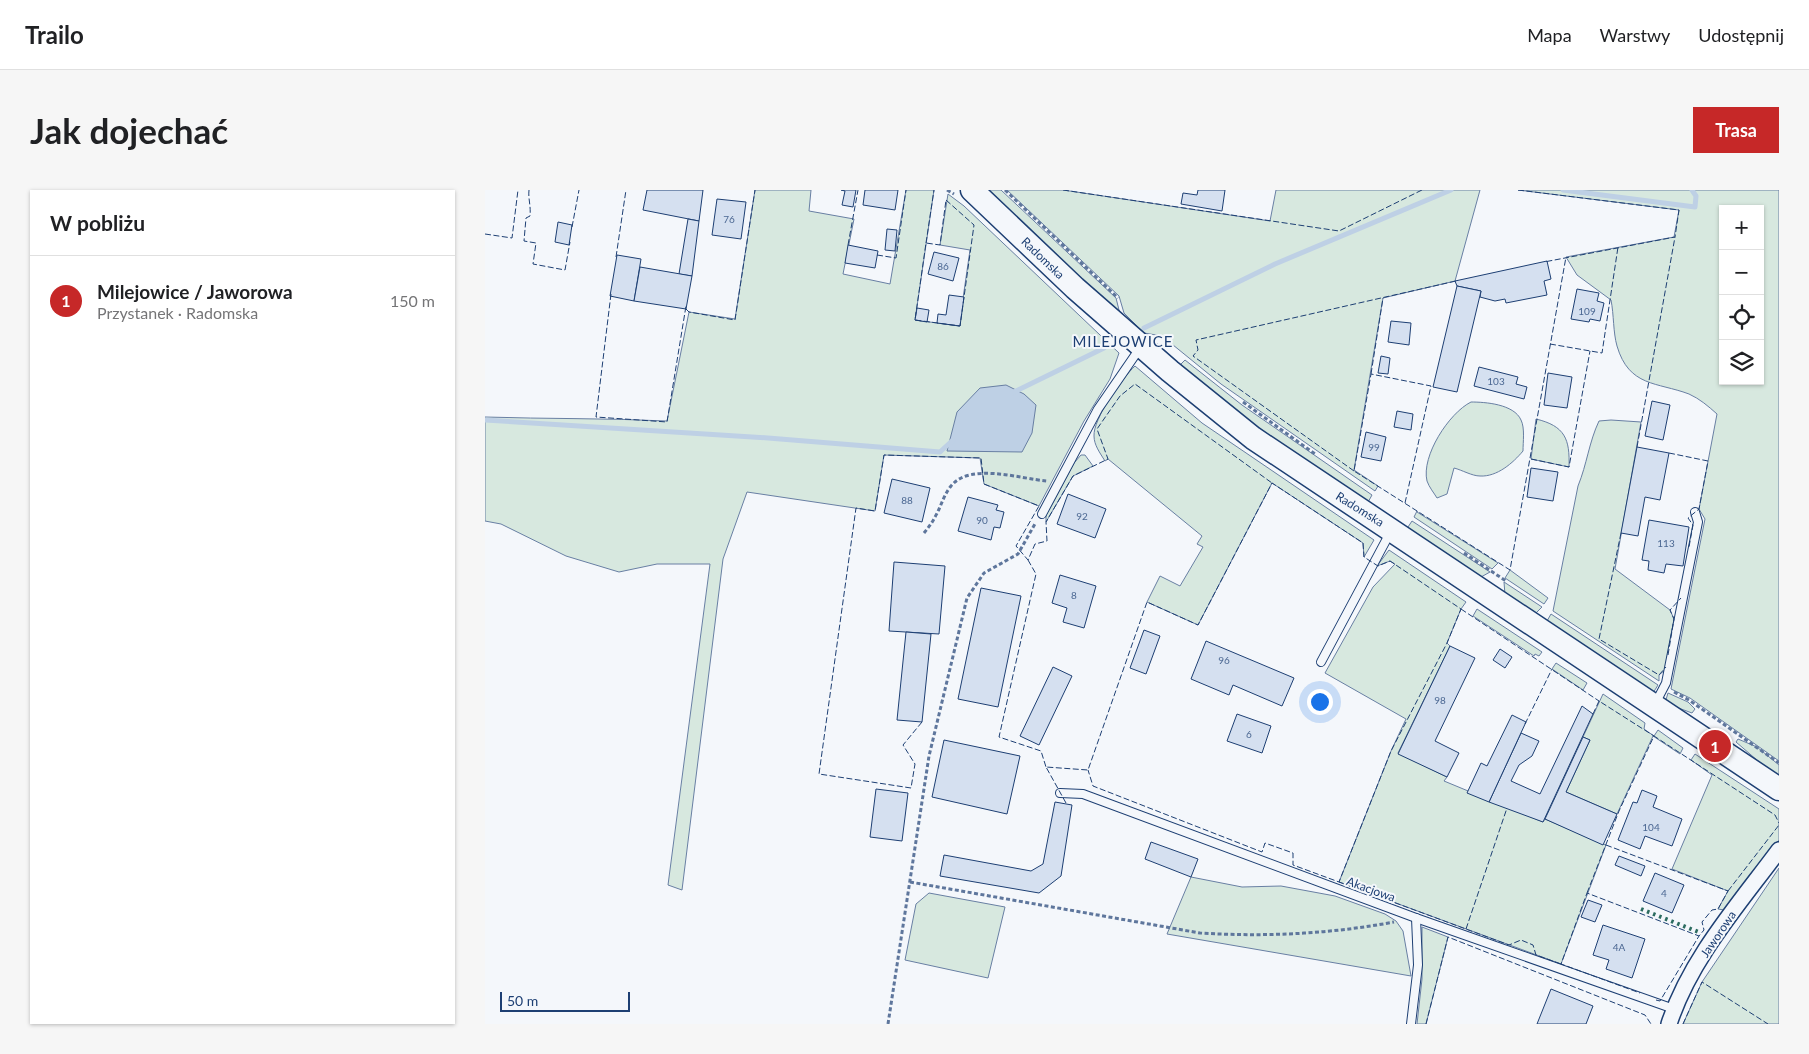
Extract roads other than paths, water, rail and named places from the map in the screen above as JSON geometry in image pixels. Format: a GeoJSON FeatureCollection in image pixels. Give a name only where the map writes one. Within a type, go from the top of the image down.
{"type":"FeatureCollection","features":[{"type":"Feature","properties":{"kind":"main road","name":"Radomska"},"geometry":{"type":"LineString","coordinates":[[972,190],[1075,288],[1253,438],[1392,529],[1659,696],[1779,789]]}},
{"type":"Feature","properties":{"kind":"street","name":"Jaworowa"},"geometry":{"type":"LineString","coordinates":[[1669,1024],[1673,1009],[1709,945],[1779,850]]}},
{"type":"Feature","properties":{"kind":"lane"},"geometry":{"type":"LineString","coordinates":[[1042,514],[1057,482],[1097,409],[1142,346]]}},
{"type":"Feature","properties":{"kind":"lane"},"geometry":{"type":"LineString","coordinates":[[1659,696],[1698,522],[1695,512]]}},
{"type":"Feature","properties":{"kind":"lane"},"geometry":{"type":"LineString","coordinates":[[1321,662],[1392,529]]}},
{"type":"Feature","properties":{"kind":"lane","name":"Akacjowa"},"geometry":{"type":"LineString","coordinates":[[1060,793],[1083,794],[1416,918],[1673,1009]]}},
{"type":"Feature","properties":{"kind":"lane"},"geometry":{"type":"LineString","coordinates":[[1411,1024],[1418,966],[1416,918]]}},
{"type":"Feature","properties":{"kind":"water"},"geometry":{"type":"Polygon","coordinates":[[[1006,385],[1024,394],[1036,405],[1032,433],[1022,452],[947,451],[957,412],[980,388],[1006,385]]]}},
{"type":"Feature","properties":{"kind":"waterway"},"geometry":{"type":"LineString","coordinates":[[1144,328],[1275,264],[1451,190]]}},
{"type":"Feature","properties":{"kind":"waterway"},"geometry":{"type":"LineString","coordinates":[[1563,190],[1695,207],[1696,196],[1692,190]]}},
{"type":"Feature","properties":{"kind":"waterway"},"geometry":{"type":"LineString","coordinates":[[1012,393],[1104,348]]}},
{"type":"Feature","properties":{"kind":"waterway"},"geometry":{"type":"LineString","coordinates":[[485,420],[768,438],[940,452],[953,440]]}},
{"type":"Feature","properties":{"kind":"place","name":"Milejowice / Jaworowa"},"geometry":{"type":"Point","coordinates":[1715,746]}},
{"type":"Feature","properties":{"kind":"district","name":"MILEJOWICE"},"geometry":{"type":"Point","coordinates":[1123,341]}}]}
